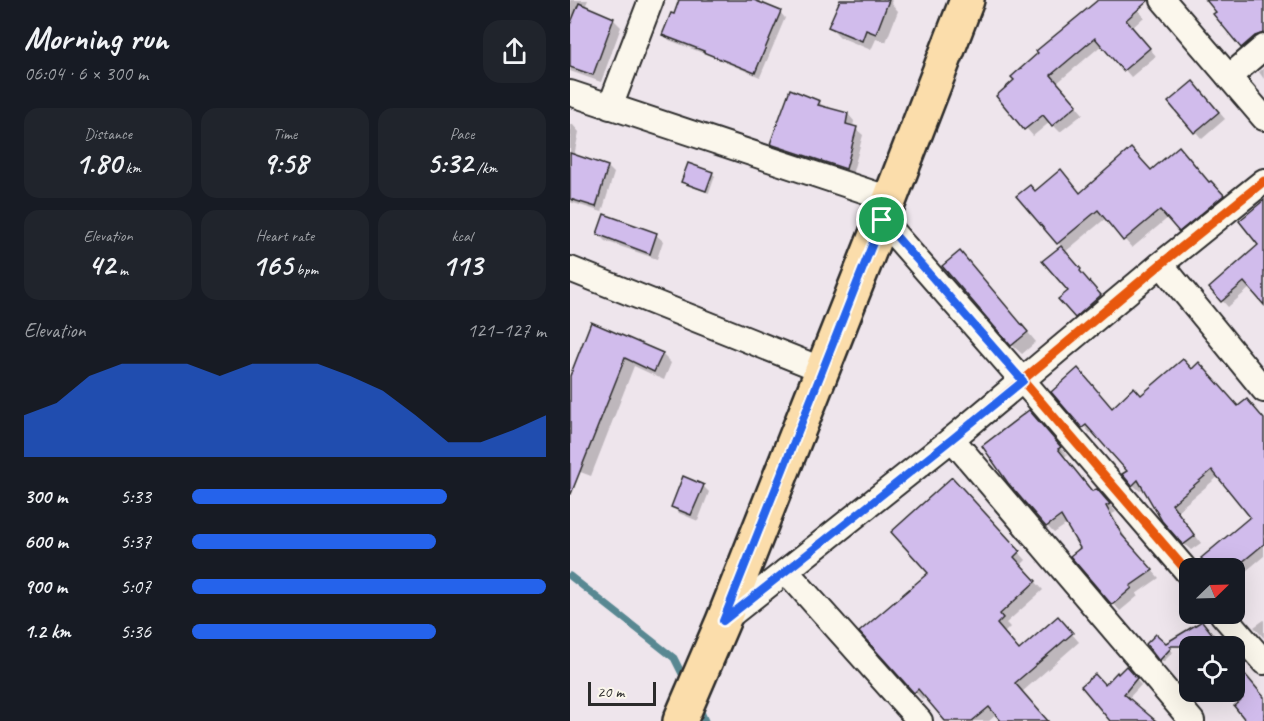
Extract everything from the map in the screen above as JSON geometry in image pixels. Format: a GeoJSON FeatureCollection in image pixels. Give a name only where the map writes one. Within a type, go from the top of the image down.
{"type":"FeatureCollection","features":[{"type":"Feature","properties":{"kind":"main road"},"geometry":{"type":"LineString","coordinates":[[680,721],[723,621],[823,370],[967,0]]}},
{"type":"Feature","properties":{"kind":"street"},"geometry":{"type":"LineString","coordinates":[[610,106],[651,0]]}},
{"type":"Feature","properties":{"kind":"street"},"geometry":{"type":"LineString","coordinates":[[1164,0],[1264,118]]}},
{"type":"Feature","properties":{"kind":"street"},"geometry":{"type":"LineString","coordinates":[[1229,77],[1264,47]]}},
{"type":"Feature","properties":{"kind":"street"},"geometry":{"type":"LineString","coordinates":[[570,93],[886,210],[1023,381],[1179,562]]}},
{"type":"Feature","properties":{"kind":"street"},"geometry":{"type":"LineString","coordinates":[[723,621],[952,439],[1264,181]]}},
{"type":"Feature","properties":{"kind":"street"},"geometry":{"type":"LineString","coordinates":[[1161,264],[1264,390]]}},
{"type":"Feature","properties":{"kind":"street"},"geometry":{"type":"LineString","coordinates":[[570,269],[823,370]]}},
{"type":"Feature","properties":{"kind":"street"},"geometry":{"type":"LineString","coordinates":[[952,439],[1192,721]]}},
{"type":"Feature","properties":{"kind":"street"},"geometry":{"type":"LineString","coordinates":[[786,571],[920,721]]}},
{"type":"Feature","properties":{"kind":"street"},"geometry":{"type":"LineString","coordinates":[[1231,624],[1264,662]]}},
{"type":"Feature","properties":{"kind":"building"},"geometry":{"type":"Polygon","coordinates":[[[679,0],[754,0],[781,11],[755,73],[662,35],[679,0]]]}},
{"type":"Feature","properties":{"kind":"building"},"geometry":{"type":"Polygon","coordinates":[[[840,0],[889,0],[876,34],[866,30],[862,41],[828,27],[840,0]]]}},
{"type":"Feature","properties":{"kind":"building"},"geometry":{"type":"Polygon","coordinates":[[[1098,0],[1149,0],[1126,20],[1150,48],[1123,71],[1095,38],[1051,75],[1077,105],[1052,126],[1043,115],[1024,130],[996,96],[1014,80],[1011,77],[1038,53],[1036,51],[1098,0]]]}},
{"type":"Feature","properties":{"kind":"building"},"geometry":{"type":"Polygon","coordinates":[[[1206,0],[1264,0],[1264,33],[1255,36],[1241,48],[1213,14],[1216,12],[1206,0]]]}},
{"type":"Feature","properties":{"kind":"building"},"geometry":{"type":"Polygon","coordinates":[[[579,3],[614,18],[593,75],[570,67],[570,25],[579,3]]]}},
{"type":"Feature","properties":{"kind":"building"},"geometry":{"type":"Polygon","coordinates":[[[1193,81],[1219,112],[1194,133],[1168,102],[1193,81]]]}},
{"type":"Feature","properties":{"kind":"building"},"geometry":{"type":"Polygon","coordinates":[[[790,89],[820,101],[818,105],[848,113],[846,124],[857,127],[846,169],[770,144],[790,89]]]}},
{"type":"Feature","properties":{"kind":"building"},"geometry":{"type":"Polygon","coordinates":[[[1179,146],[1209,182],[1211,181],[1224,195],[1179,232],[1160,210],[1123,241],[1098,210],[1057,244],[1016,196],[1030,185],[1035,191],[1061,169],[1080,193],[1131,148],[1151,170],[1179,146]]]}},
{"type":"Feature","properties":{"kind":"building"},"geometry":{"type":"Polygon","coordinates":[[[570,153],[608,166],[596,207],[570,199],[570,153]]]}},
{"type":"Feature","properties":{"kind":"building"},"geometry":{"type":"Polygon","coordinates":[[[688,163],[713,172],[706,191],[681,182],[688,163]]]}},
{"type":"Feature","properties":{"kind":"building"},"geometry":{"type":"Polygon","coordinates":[[[1264,200],[1264,305],[1244,282],[1221,302],[1209,288],[1258,245],[1239,221],[1264,200]]]}},
{"type":"Feature","properties":{"kind":"building"},"geometry":{"type":"Polygon","coordinates":[[[604,214],[657,233],[650,254],[597,234],[604,214]]]}},
{"type":"Feature","properties":{"kind":"building"},"geometry":{"type":"Polygon","coordinates":[[[1061,246],[1101,295],[1075,318],[1058,299],[1068,291],[1042,261],[1061,246]]]}},
{"type":"Feature","properties":{"kind":"building"},"geometry":{"type":"Polygon","coordinates":[[[960,251],[1028,332],[1011,346],[942,266],[960,251]]]}},
{"type":"Feature","properties":{"kind":"building"},"geometry":{"type":"Polygon","coordinates":[[[591,322],[663,353],[654,372],[625,358],[570,494],[570,376],[591,322]]]}},
{"type":"Feature","properties":{"kind":"building"},"geometry":{"type":"Polygon","coordinates":[[[1183,359],[1192,369],[1199,362],[1238,406],[1247,399],[1264,419],[1264,544],[1245,560],[1201,558],[1250,517],[1212,470],[1172,504],[1195,536],[1183,545],[1162,521],[1138,480],[1132,486],[1122,474],[1127,471],[1086,425],[1082,428],[1051,392],[1078,368],[1112,408],[1134,387],[1141,395],[1183,359]]]}},
{"type":"Feature","properties":{"kind":"building"},"geometry":{"type":"Polygon","coordinates":[[[1029,410],[1061,447],[1058,449],[1092,491],[1097,489],[1110,504],[1106,506],[1122,535],[1153,570],[1130,586],[1132,588],[1112,605],[1070,556],[1080,548],[1061,516],[1046,527],[1008,483],[982,446],[1029,410]]]}},
{"type":"Feature","properties":{"kind":"building"},"geometry":{"type":"Polygon","coordinates":[[[683,476],[704,485],[691,515],[671,507],[683,476]]]}},
{"type":"Feature","properties":{"kind":"building"},"geometry":{"type":"Polygon","coordinates":[[[952,477],[1020,551],[1014,557],[1036,581],[1000,614],[1003,618],[997,624],[1019,650],[1058,616],[1073,633],[1015,683],[1048,721],[1001,721],[989,707],[972,721],[945,721],[918,689],[914,693],[859,632],[928,573],[891,532],[952,477]]]}},
{"type":"Feature","properties":{"kind":"building"},"geometry":{"type":"Polygon","coordinates":[[[1197,624],[1204,624],[1214,636],[1179,636],[1179,646],[1169,646],[1171,648],[1159,661],[1146,644],[1156,634],[1166,643],[1197,624]]]}},
{"type":"Feature","properties":{"kind":"building"},"geometry":{"type":"Polygon","coordinates":[[[1126,666],[1137,678],[1124,694],[1156,721],[1110,721],[1081,686],[1095,674],[1105,685],[1126,666]]]}},
{"type":"Feature","properties":{"kind":"building"},"geometry":{"type":"Polygon","coordinates":[[[1245,674],[1264,697],[1264,721],[1246,721],[1234,706],[1238,702],[1245,702],[1245,674]]]}},
{"type":"Feature","properties":{"kind":"waterway"},"geometry":{"type":"LineString","coordinates":[[570,576],[674,658],[686,682]]}},
{"type":"Feature","properties":{"kind":"waterway"},"geometry":{"type":"LineString","coordinates":[[698,705],[705,721]]}},
{"type":"Feature","properties":{"kind":"cycle path"},"geometry":{"type":"LineString","coordinates":[[723,621],[952,439],[1264,181]]}},
{"type":"Feature","properties":{"kind":"cycle path"},"geometry":{"type":"LineString","coordinates":[[882,220],[1179,562]]}},
{"type":"Feature","properties":{"kind":"route"},"geometry":{"type":"LineString","coordinates":[[882,220],[1023,381],[723,621],[823,370],[882,220]]}}]}
